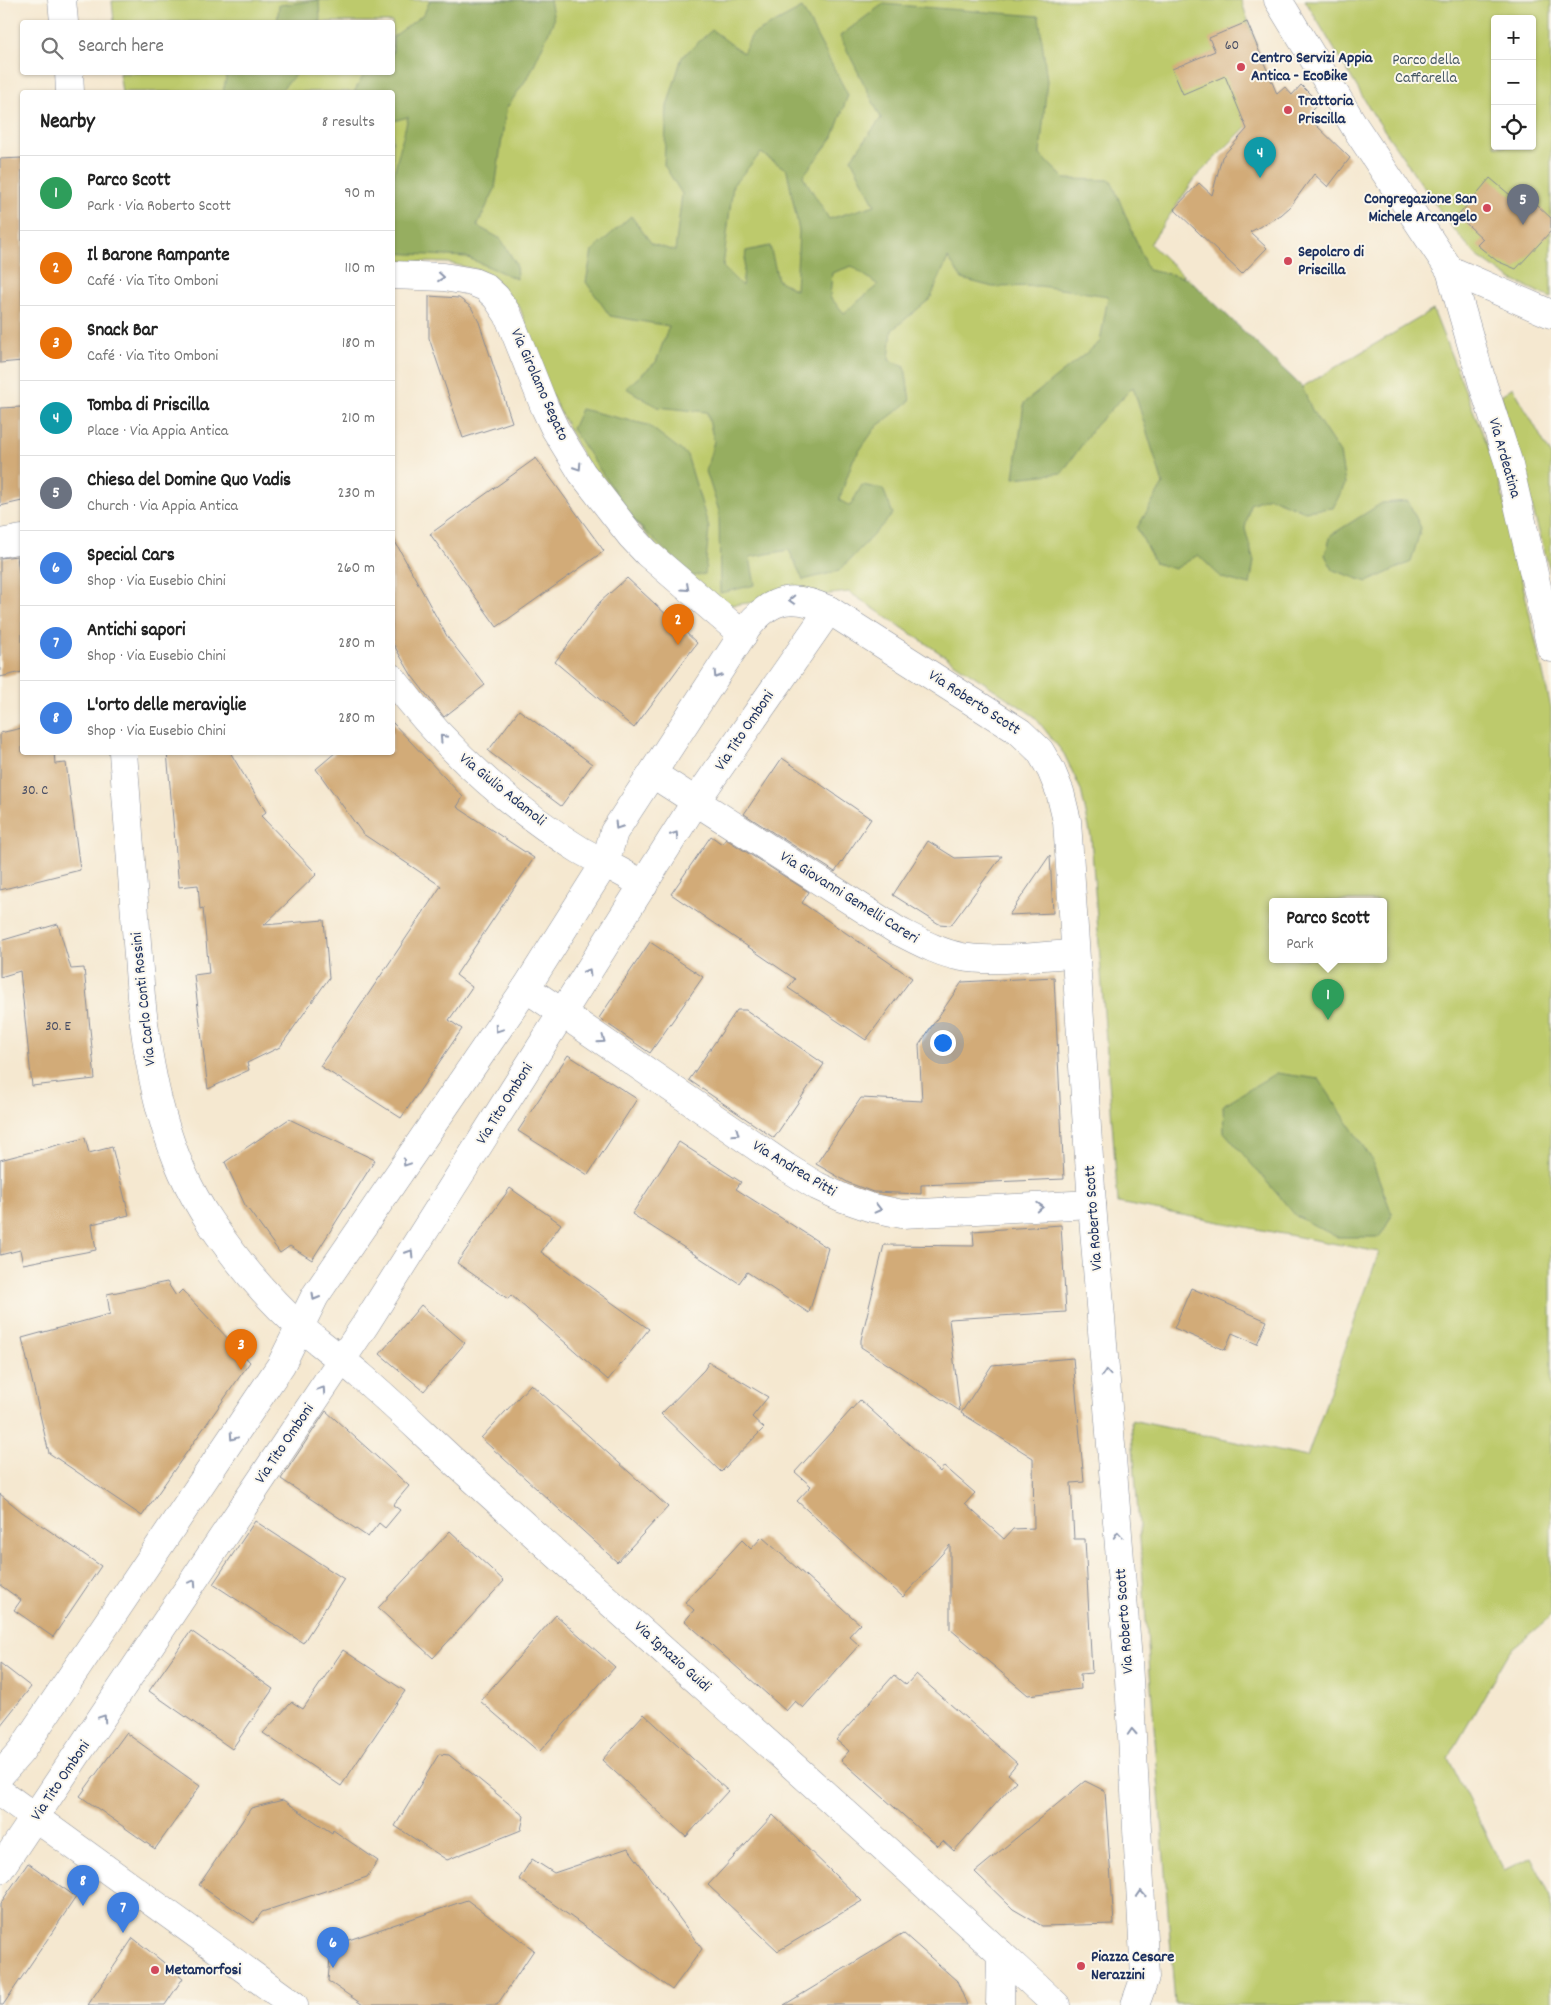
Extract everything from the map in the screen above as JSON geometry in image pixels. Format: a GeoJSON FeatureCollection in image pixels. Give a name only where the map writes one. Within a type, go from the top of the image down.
{"type":"FeatureCollection","features":[{"type":"Feature","properties":{"kind":"street"},"geometry":{"type":"LineString","coordinates":[[62,0],[64,20]]}},
{"type":"Feature","properties":{"kind":"street","name":"Via Ardeatina"},"geometry":{"type":"LineString","coordinates":[[1278,0],[1355,127],[1450,270],[1508,462],[1551,648]]}},
{"type":"Feature","properties":{"kind":"street"},"geometry":{"type":"LineString","coordinates":[[69,75],[70,90]]}},
{"type":"Feature","properties":{"kind":"street"},"geometry":{"type":"LineString","coordinates":[[1450,270],[1551,314]]}},
{"type":"Feature","properties":{"kind":"street","name":"Via Girolamo Segato"},"geometry":{"type":"LineString","coordinates":[[395,275],[444,277],[473,282],[485,287],[496,296],[508,315],[552,422],[582,473],[631,536],[647,553],[743,634]]}},
{"type":"Feature","properties":{"kind":"street"},"geometry":{"type":"LineString","coordinates":[[0,543],[20,539]]}},
{"type":"Feature","properties":{"kind":"street","name":"Via Roberto Scott"},"geometry":{"type":"LineString","coordinates":[[743,634],[755,618],[765,609],[782,601],[800,600],[829,610],[1020,732],[1040,751],[1051,770],[1065,806],[1092,1204],[1128,1661],[1145,1976],[1135,2005]]}},
{"type":"Feature","properties":{"kind":"street","name":"Via Tito Omboni"},"geometry":{"type":"LineString","coordinates":[[0,1869],[342,1361],[696,801],[829,610]]}},
{"type":"Feature","properties":{"kind":"street"},"geometry":{"type":"LineString","coordinates":[[0,1775],[22,1750],[281,1365],[299,1326],[323,1284],[526,988],[606,863],[614,832],[743,634]]}},
{"type":"Feature","properties":{"kind":"street","name":"Via Giulio Adamoli"},"geometry":{"type":"LineString","coordinates":[[395,682],[414,706],[468,765],[520,809],[580,850],[606,863]]}},
{"type":"Feature","properties":{"kind":"street","name":"Via Carlo Conti Rossini"},"geometry":{"type":"LineString","coordinates":[[123,755],[145,1039],[157,1100],[180,1164],[201,1209],[239,1262],[299,1326],[342,1361]]}},
{"type":"Feature","properties":{"kind":"street"},"geometry":{"type":"LineString","coordinates":[[653,774],[696,801]]}},
{"type":"Feature","properties":{"kind":"street","name":"Via Giovanni Gemelli Careri"},"geometry":{"type":"LineString","coordinates":[[696,801],[898,931],[942,951],[978,959],[1074,954]]}},
{"type":"Feature","properties":{"kind":"street"},"geometry":{"type":"LineString","coordinates":[[606,863],[644,885]]}},
{"type":"Feature","properties":{"kind":"street"},"geometry":{"type":"LineString","coordinates":[[526,988],[562,1013]]}},
{"type":"Feature","properties":{"kind":"street","name":"Via Andrea Pitti"},"geometry":{"type":"LineString","coordinates":[[562,1013],[786,1167],[817,1186],[843,1198],[869,1207],[902,1214],[1092,1204]]}},
{"type":"Feature","properties":{"kind":"street","name":"Via Ignazio Guidi"},"geometry":{"type":"LineString","coordinates":[[342,1361],[362,1376],[484,1488],[811,1780],[1001,1954]]}},
{"type":"Feature","properties":{"kind":"street"},"geometry":{"type":"LineString","coordinates":[[0,1792],[294,2005]]}},
{"type":"Feature","properties":{"kind":"street"},"geometry":{"type":"LineString","coordinates":[[1000,2005],[1001,1954]]}},
{"type":"Feature","properties":{"kind":"street"},"geometry":{"type":"LineString","coordinates":[[1001,1954],[1056,2005]]}},
{"type":"Feature","properties":{"kind":"green space"},"geometry":{"type":"Polygon","coordinates":[[[139,0],[1241,0],[1260,55],[1252,121],[1196,177],[1150,244],[1302,387],[1433,310],[1496,467],[1551,708],[1551,1617],[1510,1651],[1448,1759],[1504,1870],[1531,1857],[1551,1896],[1551,2005],[1175,2005],[1131,1420],[1307,1457],[1379,1252],[1118,1203],[1091,837],[1081,790],[1064,754],[1034,716],[849,592],[721,606],[679,573],[590,470],[545,383],[520,308],[501,286],[479,270],[448,263],[395,261],[395,90],[122,90],[119,75],[395,75],[395,20],[114,20],[112,1],[139,0]]]}},
{"type":"Feature","properties":{"kind":"green space"},"geometry":{"type":"Polygon","coordinates":[[[319,0],[320,20],[277,20],[279,5],[319,0]]]}},
{"type":"Feature","properties":{"kind":"green space"},"geometry":{"type":"Polygon","coordinates":[[[430,0],[550,0],[554,20],[530,74],[506,109],[495,189],[477,226],[501,239],[516,264],[517,279],[466,257],[395,253],[395,169],[408,117],[395,120],[395,90],[355,90],[364,75],[395,75],[395,36],[424,14],[430,0]]]}},
{"type":"Feature","properties":{"kind":"green space","name":"Parco della Caffarella"},"geometry":{"type":"Polygon","coordinates":[[[1305,0],[1551,0],[1551,298],[1512,280],[1477,256],[1450,225],[1373,114],[1305,0]]]}},
{"type":"Feature","properties":{"kind":"green space"},"geometry":{"type":"Polygon","coordinates":[[[883,4],[1039,16],[1047,81],[1040,155],[1065,179],[1111,180],[1148,270],[1188,278],[1302,387],[1313,412],[1340,453],[1345,484],[1333,508],[1303,511],[1269,497],[1250,504],[1245,529],[1254,561],[1250,585],[1222,578],[1198,555],[1175,569],[1155,563],[1137,528],[1163,484],[1133,387],[1095,426],[1062,473],[1014,478],[1024,403],[1100,342],[1108,296],[1040,286],[993,287],[962,279],[948,258],[930,299],[892,330],[889,360],[905,367],[910,401],[876,427],[853,460],[839,500],[850,506],[862,485],[883,489],[893,514],[839,571],[803,580],[789,550],[750,557],[755,585],[720,593],[719,511],[706,471],[714,441],[707,412],[657,407],[626,388],[656,362],[669,326],[610,316],[586,282],[592,251],[631,216],[652,244],[675,251],[682,194],[664,165],[667,106],[682,57],[712,30],[743,53],[752,35],[802,8],[848,95],[833,137],[803,176],[829,219],[875,205],[851,159],[881,118],[840,36],[883,4]],[[761,153],[733,185],[723,267],[742,286],[746,251],[770,246],[778,280],[796,290],[799,231],[787,170],[761,153]],[[852,266],[832,273],[830,297],[844,313],[878,285],[852,266]]]}},
{"type":"Feature","properties":{"kind":"green space"},"geometry":{"type":"Polygon","coordinates":[[[226,75],[295,75],[281,90],[223,90],[226,75]]]}},
{"type":"Feature","properties":{"kind":"green space"},"geometry":{"type":"Polygon","coordinates":[[[1513,387],[1551,455],[1551,575],[1501,395],[1513,387]]]}},
{"type":"Feature","properties":{"kind":"green space"},"geometry":{"type":"Polygon","coordinates":[[[581,409],[648,425],[687,455],[709,528],[705,574],[693,576],[637,524],[572,429],[581,409]]]}},
{"type":"Feature","properties":{"kind":"green space"},"geometry":{"type":"Polygon","coordinates":[[[1408,501],[1421,528],[1411,562],[1367,582],[1333,570],[1325,555],[1331,535],[1382,503],[1408,501]]]}},
{"type":"Feature","properties":{"kind":"green space"},"geometry":{"type":"Polygon","coordinates":[[[1276,1073],[1319,1079],[1371,1158],[1392,1214],[1381,1237],[1337,1237],[1296,1216],[1224,1132],[1223,1105],[1276,1073]]]}},
{"type":"Feature","properties":{"kind":"building"},"geometry":{"type":"Polygon","coordinates":[[[1247,22],[1277,94],[1285,87],[1292,95],[1301,85],[1319,103],[1310,112],[1317,121],[1313,122],[1350,158],[1328,187],[1314,174],[1290,207],[1281,215],[1250,232],[1267,248],[1242,274],[1174,209],[1199,183],[1212,195],[1222,157],[1247,129],[1225,76],[1183,94],[1172,69],[1215,51],[1209,38],[1247,22]]]}},
{"type":"Feature","properties":{"kind":"building"},"geometry":{"type":"Polygon","coordinates":[[[20,158],[20,361],[0,363],[0,159],[20,158]]]}},
{"type":"Feature","properties":{"kind":"building"},"geometry":{"type":"Polygon","coordinates":[[[1490,178],[1516,200],[1523,192],[1551,218],[1551,231],[1516,269],[1497,261],[1477,245],[1483,239],[1458,216],[1490,178]]]}},
{"type":"Feature","properties":{"kind":"building"},"geometry":{"type":"Polygon","coordinates":[[[429,296],[459,298],[471,307],[479,322],[512,422],[463,438],[429,338],[429,296]]]}},
{"type":"Feature","properties":{"kind":"building"},"geometry":{"type":"Polygon","coordinates":[[[20,407],[20,501],[0,506],[0,408],[20,407]]]}},
{"type":"Feature","properties":{"kind":"building"},"geometry":{"type":"Polygon","coordinates":[[[536,458],[604,551],[497,627],[430,534],[536,458]]]}},
{"type":"Feature","properties":{"kind":"building"},"geometry":{"type":"Polygon","coordinates":[[[395,541],[448,638],[485,685],[444,717],[412,676],[395,647],[395,541]]]}},
{"type":"Feature","properties":{"kind":"building"},"geometry":{"type":"Polygon","coordinates":[[[17,556],[20,580],[20,672],[0,677],[0,558],[17,556]]]}},
{"type":"Feature","properties":{"kind":"building"},"geometry":{"type":"Polygon","coordinates":[[[627,578],[697,643],[634,728],[555,662],[600,602],[627,578]]]}},
{"type":"Feature","properties":{"kind":"building"},"geometry":{"type":"Polygon","coordinates":[[[519,710],[592,764],[561,806],[488,751],[519,710]]]}},
{"type":"Feature","properties":{"kind":"building"},"geometry":{"type":"Polygon","coordinates":[[[395,725],[463,797],[457,807],[534,858],[456,975],[472,987],[449,1020],[462,1029],[401,1118],[320,1066],[441,886],[363,834],[316,769],[332,755],[395,755],[395,725]]]}},
{"type":"Feature","properties":{"kind":"building"},"geometry":{"type":"Polygon","coordinates":[[[20,728],[20,755],[54,755],[55,764],[66,763],[80,870],[0,890],[0,733],[20,728]]]}},
{"type":"Feature","properties":{"kind":"building"},"geometry":{"type":"Polygon","coordinates":[[[167,755],[232,755],[266,812],[261,816],[317,874],[264,925],[324,920],[329,978],[280,1047],[247,1063],[249,1070],[208,1089],[194,975],[209,973],[203,908],[200,909],[198,885],[179,887],[167,755]]]}},
{"type":"Feature","properties":{"kind":"building"},"geometry":{"type":"Polygon","coordinates":[[[782,758],[871,819],[835,872],[744,814],[782,758]]]}},
{"type":"Feature","properties":{"kind":"building"},"geometry":{"type":"Polygon","coordinates":[[[711,836],[722,844],[726,839],[809,892],[802,903],[912,978],[866,1040],[788,988],[795,979],[671,894],[711,836]]]}},
{"type":"Feature","properties":{"kind":"building"},"geometry":{"type":"Polygon","coordinates":[[[928,841],[955,858],[1002,856],[951,925],[939,924],[893,895],[928,841]]]}},
{"type":"Feature","properties":{"kind":"building"},"geometry":{"type":"Polygon","coordinates":[[[1050,855],[1053,913],[1009,915],[1050,855]]]}},
{"type":"Feature","properties":{"kind":"building"},"geometry":{"type":"Polygon","coordinates":[[[58,924],[71,969],[84,968],[95,1079],[32,1086],[20,971],[0,977],[0,941],[58,924]]]}},
{"type":"Feature","properties":{"kind":"building"},"geometry":{"type":"Polygon","coordinates":[[[650,942],[703,977],[650,1053],[599,1018],[650,942]]]}},
{"type":"Feature","properties":{"kind":"building"},"geometry":{"type":"Polygon","coordinates":[[[1054,977],[1064,1179],[921,1185],[921,1194],[873,1192],[849,1183],[816,1164],[861,1098],[922,1101],[919,1045],[962,982],[1054,977]]]}},
{"type":"Feature","properties":{"kind":"building"},"geometry":{"type":"Polygon","coordinates":[[[737,1010],[746,1010],[824,1064],[774,1138],[689,1080],[737,1010]]]}},
{"type":"Feature","properties":{"kind":"building"},"geometry":{"type":"Polygon","coordinates":[[[568,1055],[637,1099],[588,1175],[518,1131],[568,1055]]]}},
{"type":"Feature","properties":{"kind":"building"},"geometry":{"type":"Polygon","coordinates":[[[289,1119],[375,1160],[312,1260],[290,1246],[280,1253],[245,1205],[225,1162],[289,1119]]]}},
{"type":"Feature","properties":{"kind":"building"},"geometry":{"type":"Polygon","coordinates":[[[85,1138],[89,1153],[112,1147],[129,1215],[92,1224],[96,1250],[23,1264],[20,1250],[0,1255],[0,1160],[85,1138]]]}},
{"type":"Feature","properties":{"kind":"building"},"geometry":{"type":"Polygon","coordinates":[[[679,1142],[741,1182],[736,1189],[828,1248],[809,1313],[747,1272],[739,1283],[632,1214],[679,1142]]]}},
{"type":"Feature","properties":{"kind":"building"},"geometry":{"type":"Polygon","coordinates":[[[510,1188],[561,1224],[541,1252],[649,1329],[608,1380],[511,1295],[508,1299],[457,1263],[510,1188]]]}},
{"type":"Feature","properties":{"kind":"building"},"geometry":{"type":"Polygon","coordinates":[[[1061,1225],[1066,1312],[949,1319],[960,1411],[861,1347],[861,1340],[884,1245],[974,1246],[973,1231],[1061,1225]]]}},
{"type":"Feature","properties":{"kind":"building"},"geometry":{"type":"Polygon","coordinates":[[[167,1282],[176,1296],[182,1290],[250,1362],[142,1516],[49,1453],[22,1338],[110,1314],[107,1294],[167,1282]]]}},
{"type":"Feature","properties":{"kind":"building"},"geometry":{"type":"Polygon","coordinates":[[[1191,1288],[1267,1321],[1257,1344],[1232,1333],[1225,1350],[1174,1328],[1191,1288]]]}},
{"type":"Feature","properties":{"kind":"building"},"geometry":{"type":"Polygon","coordinates":[[[421,1305],[465,1343],[424,1391],[380,1354],[421,1305]]]}},
{"type":"Feature","properties":{"kind":"building"},"geometry":{"type":"Polygon","coordinates":[[[1073,1358],[1084,1482],[1071,1483],[1074,1539],[1085,1539],[1092,1673],[1080,1674],[1081,1689],[1028,1695],[950,1629],[950,1545],[903,1597],[797,1501],[811,1486],[795,1472],[860,1400],[940,1472],[944,1466],[975,1493],[965,1504],[1004,1539],[1013,1529],[1034,1528],[1033,1458],[961,1413],[992,1365],[1073,1358]]]}},
{"type":"Feature","properties":{"kind":"building"},"geometry":{"type":"Polygon","coordinates":[[[709,1362],[768,1397],[752,1417],[764,1428],[721,1472],[661,1414],[704,1370],[709,1362]]]}},
{"type":"Feature","properties":{"kind":"building"},"geometry":{"type":"Polygon","coordinates":[[[531,1384],[668,1507],[617,1562],[481,1438],[531,1384]]]}},
{"type":"Feature","properties":{"kind":"building"},"geometry":{"type":"Polygon","coordinates":[[[326,1411],[409,1486],[393,1505],[400,1510],[385,1528],[379,1523],[368,1537],[281,1479],[326,1411]]]}},
{"type":"Feature","properties":{"kind":"building"},"geometry":{"type":"Polygon","coordinates":[[[0,1494],[22,1512],[101,1566],[53,1637],[14,1610],[21,1600],[0,1585],[0,1494]]]}},
{"type":"Feature","properties":{"kind":"building"},"geometry":{"type":"Polygon","coordinates":[[[255,1521],[344,1579],[303,1643],[213,1584],[255,1521]]]}},
{"type":"Feature","properties":{"kind":"building"},"geometry":{"type":"Polygon","coordinates":[[[450,1531],[504,1581],[433,1658],[378,1608],[450,1531]]]}},
{"type":"Feature","properties":{"kind":"building"},"geometry":{"type":"Polygon","coordinates":[[[762,1537],[860,1624],[849,1636],[859,1645],[803,1708],[795,1701],[786,1711],[685,1621],[694,1610],[685,1602],[742,1540],[751,1549],[762,1537]]]}},
{"type":"Feature","properties":{"kind":"building"},"geometry":{"type":"Polygon","coordinates":[[[556,1615],[615,1667],[539,1752],[480,1701],[556,1615]]]}},
{"type":"Feature","properties":{"kind":"building"},"geometry":{"type":"Polygon","coordinates":[[[191,1631],[273,1689],[232,1749],[149,1691],[191,1631]]]}},
{"type":"Feature","properties":{"kind":"building"},"geometry":{"type":"Polygon","coordinates":[[[343,1650],[405,1691],[341,1786],[263,1733],[292,1702],[303,1709],[343,1650]]]}},
{"type":"Feature","properties":{"kind":"building"},"geometry":{"type":"Polygon","coordinates":[[[0,1663],[31,1687],[0,1726],[0,1663]]]}},
{"type":"Feature","properties":{"kind":"building"},"geometry":{"type":"Polygon","coordinates":[[[916,1674],[1017,1763],[1008,1774],[1016,1781],[954,1851],[943,1841],[938,1846],[841,1760],[849,1751],[836,1740],[894,1675],[906,1685],[916,1674]]]}},
{"type":"Feature","properties":{"kind":"building"},"geometry":{"type":"Polygon","coordinates":[[[644,1714],[728,1791],[686,1837],[602,1760],[644,1714]]]}},
{"type":"Feature","properties":{"kind":"building"},"geometry":{"type":"Polygon","coordinates":[[[126,1733],[200,1786],[155,1849],[80,1796],[126,1733]]]}},
{"type":"Feature","properties":{"kind":"building"},"geometry":{"type":"Polygon","coordinates":[[[439,1754],[449,1755],[524,1816],[521,1830],[447,1860],[395,1826],[439,1754]]]}},
{"type":"Feature","properties":{"kind":"building"},"geometry":{"type":"Polygon","coordinates":[[[1085,1781],[1105,1791],[1114,1924],[1042,1926],[1013,1909],[975,1872],[1085,1781]]]}},
{"type":"Feature","properties":{"kind":"building"},"geometry":{"type":"Polygon","coordinates":[[[283,1800],[332,1833],[333,1830],[378,1861],[367,1877],[262,1912],[254,1923],[199,1885],[251,1808],[283,1800]]]}},
{"type":"Feature","properties":{"kind":"building"},"geometry":{"type":"Polygon","coordinates":[[[773,1815],[862,1901],[778,1951],[708,1885],[773,1815]]]}},
{"type":"Feature","properties":{"kind":"building"},"geometry":{"type":"Polygon","coordinates":[[[628,1848],[702,1949],[672,1990],[519,1879],[532,1859],[554,1873],[628,1848]]]}},
{"type":"Feature","properties":{"kind":"building"},"geometry":{"type":"Polygon","coordinates":[[[28,1863],[76,1897],[3,2005],[0,2005],[0,1904],[28,1863]]]}},
{"type":"Feature","properties":{"kind":"building"},"geometry":{"type":"Polygon","coordinates":[[[467,1900],[534,1950],[497,2005],[363,2005],[328,1981],[331,1946],[467,1900]]]}},
{"type":"Feature","properties":{"kind":"building"},"geometry":{"type":"Polygon","coordinates":[[[903,1933],[957,1981],[967,2005],[784,2005],[903,1933]]]}},
{"type":"Feature","properties":{"kind":"building"},"geometry":{"type":"Polygon","coordinates":[[[133,1938],[183,1978],[165,2005],[88,2005],[133,1938]]]}},
{"type":"Feature","properties":{"kind":"place","name":"Centro Servizi Appia Antica - EcoBike"},"geometry":{"type":"Point","coordinates":[1241,67]}},
{"type":"Feature","properties":{"kind":"place","name":"Trattoria Priscilla"},"geometry":{"type":"Point","coordinates":[1288,110]}},
{"type":"Feature","properties":{"kind":"place","name":"Tomba di Priscilla"},"geometry":{"type":"Point","coordinates":[1260,178]}},
{"type":"Feature","properties":{"kind":"place","name":"Congregazione San Michele Arcangelo"},"geometry":{"type":"Point","coordinates":[1487,208]}},
{"type":"Feature","properties":{"kind":"place","name":"Chiesa del Domine Quo Vadis"},"geometry":{"type":"Point","coordinates":[1523,225]}},
{"type":"Feature","properties":{"kind":"place","name":"Sepolcro di Priscilla"},"geometry":{"type":"Point","coordinates":[1288,261]}},
{"type":"Feature","properties":{"kind":"place","name":"Il Barone Rampante"},"geometry":{"type":"Point","coordinates":[678,645]}},
{"type":"Feature","properties":{"kind":"place","name":"Parco Scott"},"geometry":{"type":"Point","coordinates":[1328,1020]}},
{"type":"Feature","properties":{"kind":"place","name":"Snack Bar"},"geometry":{"type":"Point","coordinates":[241,1370]}},
{"type":"Feature","properties":{"kind":"place","name":"L'orto delle meraviglie"},"geometry":{"type":"Point","coordinates":[83,1906]}},
{"type":"Feature","properties":{"kind":"place","name":"Antichi sapori"},"geometry":{"type":"Point","coordinates":[123,1933]}},
{"type":"Feature","properties":{"kind":"place","name":"Piazza Cesare Nerazzini"},"geometry":{"type":"Point","coordinates":[1081,1966]}},
{"type":"Feature","properties":{"kind":"place","name":"Special Cars"},"geometry":{"type":"Point","coordinates":[333,1968]}},
{"type":"Feature","properties":{"kind":"place","name":"Metamorfosi"},"geometry":{"type":"Point","coordinates":[155,1970]}}]}
